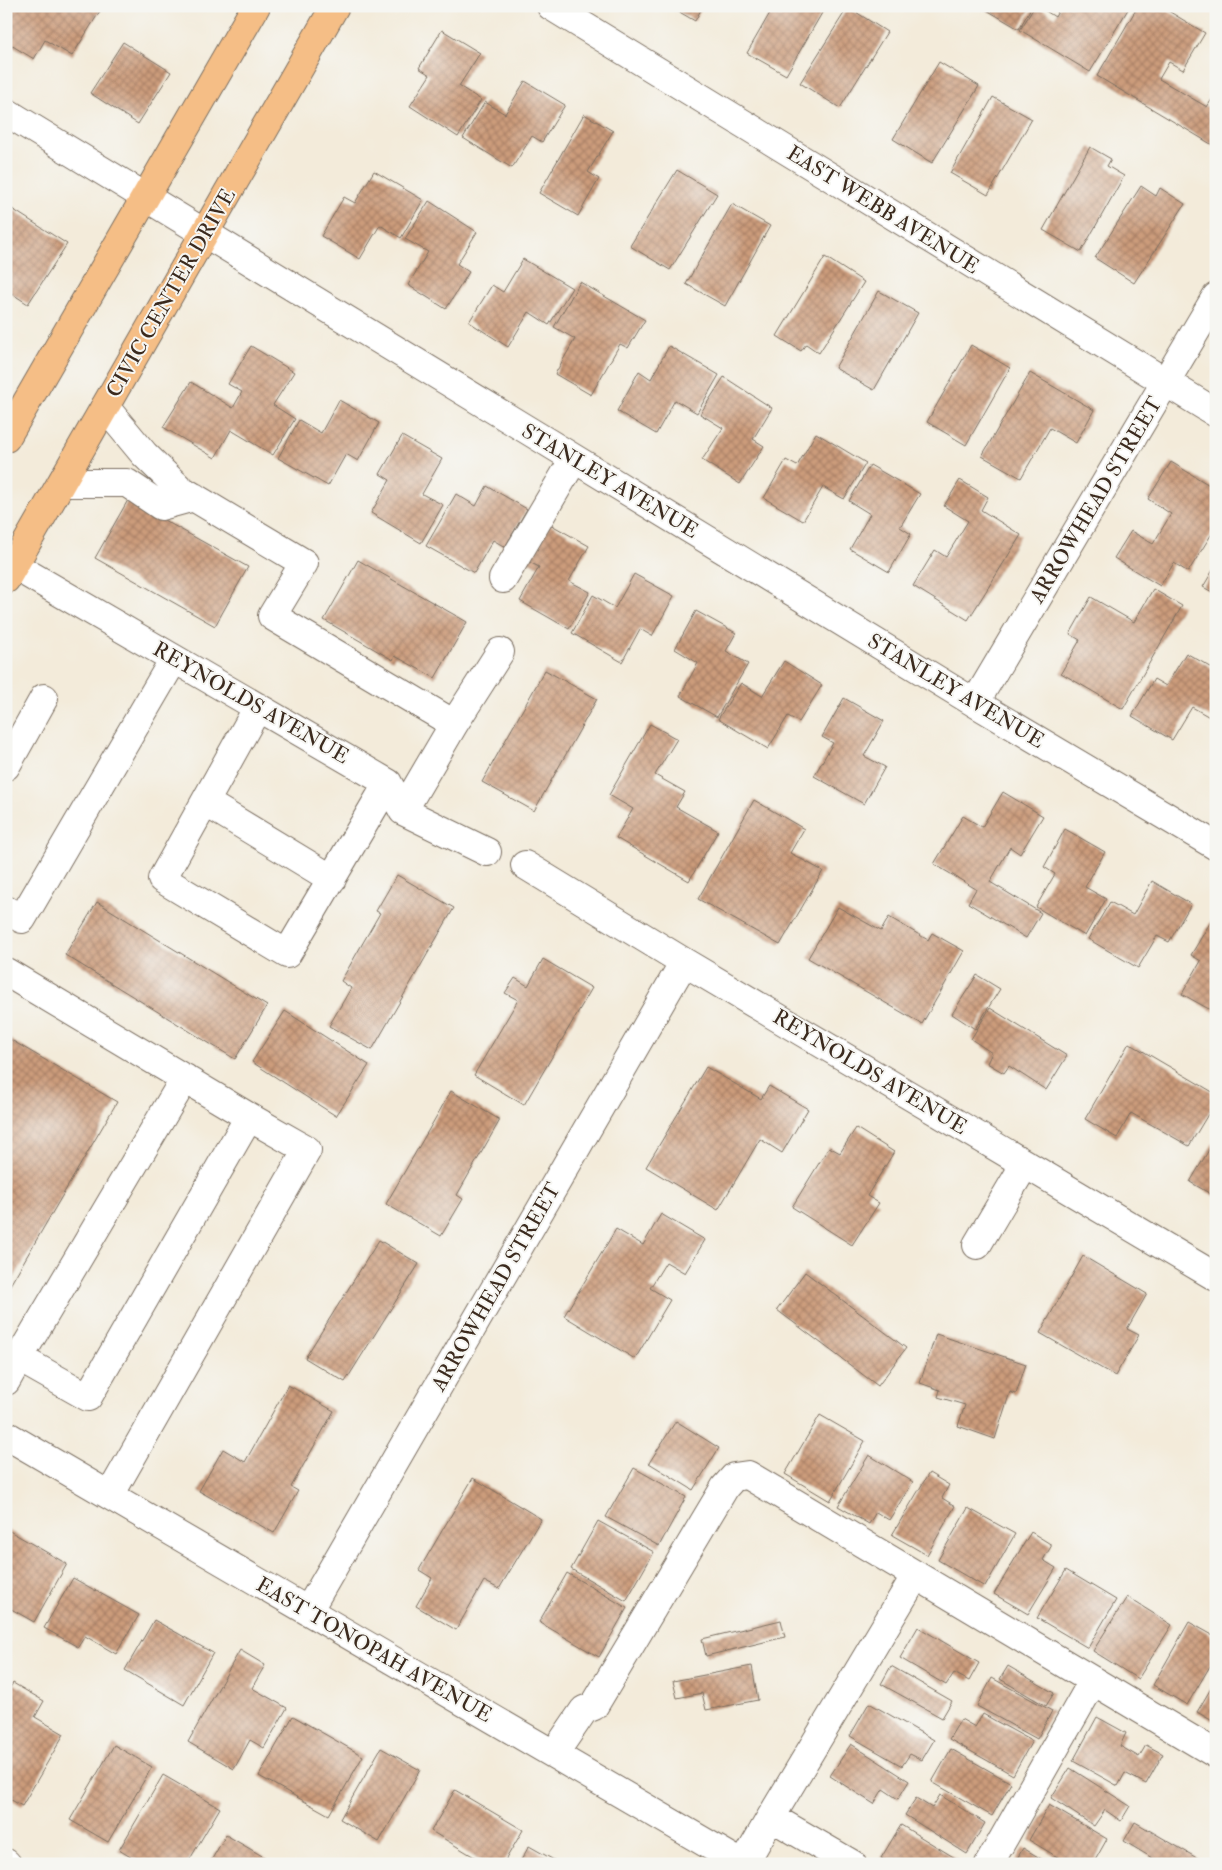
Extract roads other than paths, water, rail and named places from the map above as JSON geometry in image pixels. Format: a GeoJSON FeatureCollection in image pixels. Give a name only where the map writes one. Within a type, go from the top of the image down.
{"type":"FeatureCollection","features":[{"type":"Feature","properties":{"kind":"main road"},"geometry":{"type":"LineString","coordinates":[[6,438],[256,6]]}},
{"type":"Feature","properties":{"kind":"main road","name":"CIVIC CENTER DRIVE"},"geometry":{"type":"LineString","coordinates":[[9,568],[62,483],[335,6]]}},
{"type":"Feature","properties":{"kind":"street","name":"EAST WEBB AVENUE"},"geometry":{"type":"LineString","coordinates":[[554,7],[1216,413]]}},
{"type":"Feature","properties":{"kind":"street","name":"STANLEY AVENUE"},"geometry":{"type":"LineString","coordinates":[[6,112],[975,703],[1216,846]]}},
{"type":"Feature","properties":{"kind":"street","name":"ARROWHEAD STREET"},"geometry":{"type":"LineString","coordinates":[[975,703],[1216,297]]}},
{"type":"Feature","properties":{"kind":"street"},"geometry":{"type":"LineString","coordinates":[[105,407],[144,454],[180,489],[304,563],[272,616],[454,724]]}},
{"type":"Feature","properties":{"kind":"street"},"geometry":{"type":"LineString","coordinates":[[503,579],[574,459]]}},
{"type":"Feature","properties":{"kind":"street"},"geometry":{"type":"LineString","coordinates":[[62,483],[128,484],[162,506],[194,497]]}},
{"type":"Feature","properties":{"kind":"street","name":"REYNOLDS AVENUE"},"geometry":{"type":"LineString","coordinates":[[9,568],[174,659],[388,782]]}},
{"type":"Feature","properties":{"kind":"street"},"geometry":{"type":"LineString","coordinates":[[403,811],[454,724],[500,652]]}},
{"type":"Feature","properties":{"kind":"street"},"geometry":{"type":"LineString","coordinates":[[6,910],[22,919],[174,659]]}},
{"type":"Feature","properties":{"kind":"street"},"geometry":{"type":"LineString","coordinates":[[6,766],[44,698]]}},
{"type":"Feature","properties":{"kind":"street"},"geometry":{"type":"LineString","coordinates":[[258,707],[162,879],[287,954],[388,782]]}},
{"type":"Feature","properties":{"kind":"street"},"geometry":{"type":"LineString","coordinates":[[388,782],[403,811],[488,852]]}},
{"type":"Feature","properties":{"kind":"street"},"geometry":{"type":"LineString","coordinates":[[205,802],[332,879]]}},
{"type":"Feature","properties":{"kind":"street","name":"REYNOLDS AVENUE"},"geometry":{"type":"LineString","coordinates":[[524,865],[1216,1277]]}},
{"type":"Feature","properties":{"kind":"street","name":"ARROWHEAD STREET"},"geometry":{"type":"LineString","coordinates":[[308,1611],[684,962]]}},
{"type":"Feature","properties":{"kind":"street"},"geometry":{"type":"LineString","coordinates":[[6,972],[307,1150],[110,1495]]}},
{"type":"Feature","properties":{"kind":"street"},"geometry":{"type":"LineString","coordinates":[[6,1381],[185,1078]]}},
{"type":"Feature","properties":{"kind":"street"},"geometry":{"type":"LineString","coordinates":[[19,1358],[88,1397],[249,1117]]}},
{"type":"Feature","properties":{"kind":"street"},"geometry":{"type":"LineString","coordinates":[[977,1246],[1025,1164]]}},
{"type":"Feature","properties":{"kind":"street","name":"EAST TONOPAH AVENUE"},"geometry":{"type":"LineString","coordinates":[[6,1435],[743,1864]]}},
{"type":"Feature","properties":{"kind":"street"},"geometry":{"type":"LineString","coordinates":[[554,1754],[584,1710],[594,1706],[725,1487],[734,1477],[748,1475],[1216,1754]]}},
{"type":"Feature","properties":{"kind":"street"},"geometry":{"type":"LineString","coordinates":[[743,1864],[916,1575]]}},
{"type":"Feature","properties":{"kind":"street"},"geometry":{"type":"LineString","coordinates":[[989,1864],[1093,1681]]}},
{"type":"Feature","properties":{"kind":"street"},"geometry":{"type":"LineString","coordinates":[[771,1817],[852,1864]]}}]}
